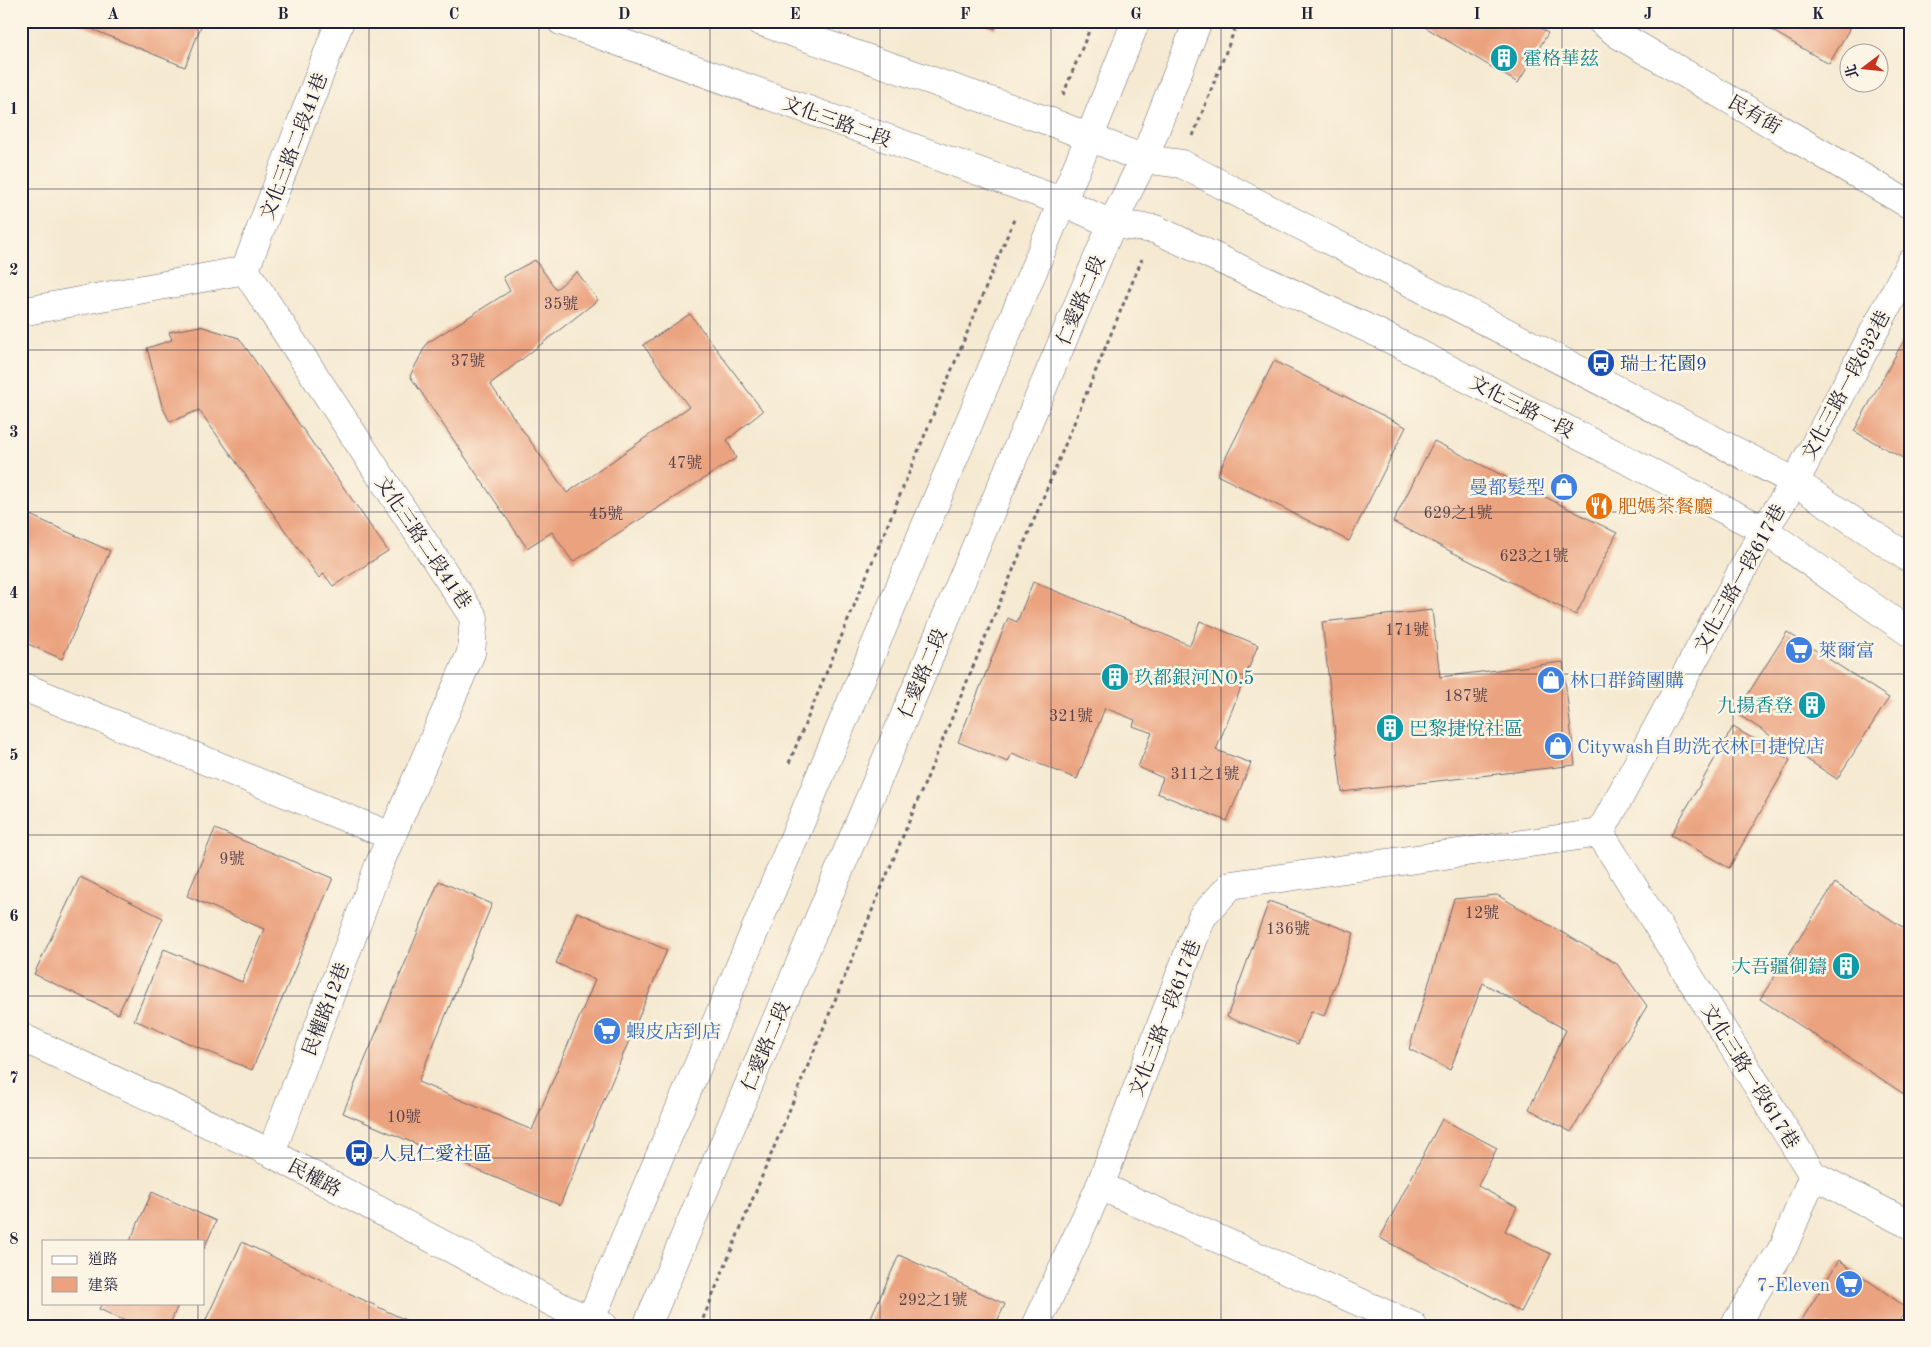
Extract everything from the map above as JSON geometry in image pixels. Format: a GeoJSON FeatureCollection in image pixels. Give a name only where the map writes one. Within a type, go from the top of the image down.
{"type":"FeatureCollection","features":[{"type":"Feature","properties":{"kind":"street","name":"文化三路二段41巷"},"geometry":{"type":"LineString","coordinates":[[340,21],[245,270],[474,618],[470,653],[379,865]]}},
{"type":"Feature","properties":{"kind":"street","name":"文化三路二段"},"geometry":{"type":"LineString","coordinates":[[561,21],[1061,201],[1112,224]]}},
{"type":"Feature","properties":{"kind":"street"},"geometry":{"type":"LineString","coordinates":[[759,21],[1051,122],[1144,159],[1182,164],[1795,482],[1910,559]]}},
{"type":"Feature","properties":{"kind":"street"},"geometry":{"type":"LineString","coordinates":[[594,1324],[1061,201],[1090,136],[1136,21]]}},
{"type":"Feature","properties":{"kind":"street","name":"仁愛路二段"},"geometry":{"type":"LineString","coordinates":[[647,1326],[1112,224],[1144,159],[1198,21]]}},
{"type":"Feature","properties":{"kind":"street","name":"民有街"},"geometry":{"type":"LineString","coordinates":[[1601,21],[1619,36],[1910,204]]}},
{"type":"Feature","properties":{"kind":"street","name":"文化三路一段"},"geometry":{"type":"LineString","coordinates":[[1112,224],[1155,229],[1380,334],[1764,530],[1910,633]]}},
{"type":"Feature","properties":{"kind":"street","name":"文化三路一段632巷"},"geometry":{"type":"LineString","coordinates":[[1795,482],[1910,263]]}},
{"type":"Feature","properties":{"kind":"street"},"geometry":{"type":"LineString","coordinates":[[21,312],[245,270]]}},
{"type":"Feature","properties":{"kind":"street","name":"文化三路一段617巷"},"geometry":{"type":"LineString","coordinates":[[1600,833],[1764,530],[1795,482]]}},
{"type":"Feature","properties":{"kind":"street"},"geometry":{"type":"LineString","coordinates":[[21,686],[391,836]]}},
{"type":"Feature","properties":{"kind":"street","name":"文化三路一段617巷"},"geometry":{"type":"LineString","coordinates":[[1600,833],[1812,1175]]}},
{"type":"Feature","properties":{"kind":"street","name":"文化三路一段617巷"},"geometry":{"type":"LineString","coordinates":[[1036,1326],[1100,1186],[1202,917],[1231,885],[1600,833]]}},
{"type":"Feature","properties":{"kind":"street","name":"民權路12巷"},"geometry":{"type":"LineString","coordinates":[[270,1153],[379,865]]}},
{"type":"Feature","properties":{"kind":"street","name":"民權路"},"geometry":{"type":"LineString","coordinates":[[21,1036],[270,1153],[594,1324]]}},
{"type":"Feature","properties":{"kind":"street"},"geometry":{"type":"LineString","coordinates":[[1734,1326],[1784,1246],[1812,1175],[1910,1225]]}},
{"type":"Feature","properties":{"kind":"street"},"geometry":{"type":"LineString","coordinates":[[1100,1186],[1413,1326]]}},
{"type":"Feature","properties":{"kind":"path"},"geometry":{"type":"LineString","coordinates":[[1051,122],[1093,21]]}},
{"type":"Feature","properties":{"kind":"path"},"geometry":{"type":"LineString","coordinates":[[1182,164],[1238,21]]}},
{"type":"Feature","properties":{"kind":"path"},"geometry":{"type":"LineString","coordinates":[[787,767],[1026,189]]}},
{"type":"Feature","properties":{"kind":"path"},"geometry":{"type":"LineString","coordinates":[[700,1326],[1155,229]]}},
{"type":"Feature","properties":{"kind":"building"},"geometry":{"type":"Polygon","coordinates":[[[72,21],[203,21],[185,67],[72,21]]]}},
{"type":"Feature","properties":{"kind":"building"},"geometry":{"type":"Polygon","coordinates":[[[975,21],[999,21],[995,29],[975,21]]]}},
{"type":"Feature","properties":{"kind":"building","name":"霍格華茲"},"geometry":{"type":"Polygon","coordinates":[[[1415,21],[1529,21],[1548,33],[1518,83],[1415,21]]]}},
{"type":"Feature","properties":{"kind":"building"},"geometry":{"type":"Polygon","coordinates":[[[1756,21],[1854,21],[1842,42],[1838,42],[1838,49],[1829,64],[1756,21]]]}},
{"type":"Feature","properties":{"kind":"building"},"geometry":{"type":"Polygon","coordinates":[[[535,260],[556,289],[577,272],[598,300],[490,384],[567,493],[689,407],[643,345],[690,314],[763,411],[727,440],[736,458],[573,562],[552,532],[527,548],[410,376],[427,343],[510,291],[503,277],[535,260]]]}},
{"type":"Feature","properties":{"kind":"building"},"geometry":{"type":"Polygon","coordinates":[[[200,326],[239,338],[388,551],[333,586],[324,574],[319,578],[199,410],[170,422],[162,406],[147,348],[172,340],[169,332],[200,326]]]}},
{"type":"Feature","properties":{"kind":"building"},"geometry":{"type":"Polygon","coordinates":[[[1910,329],[1910,462],[1854,431],[1910,329]]]}},
{"type":"Feature","properties":{"kind":"building"},"geometry":{"type":"Polygon","coordinates":[[[1274,361],[1406,427],[1349,541],[1217,475],[1274,361]]]}},
{"type":"Feature","properties":{"kind":"building"},"geometry":{"type":"Polygon","coordinates":[[[1434,441],[1617,533],[1576,615],[1393,522],[1434,441]]]}},
{"type":"Feature","properties":{"kind":"building"},"geometry":{"type":"Polygon","coordinates":[[[21,511],[110,551],[62,659],[21,641],[21,511]]]}},
{"type":"Feature","properties":{"kind":"building","name":"玖都銀河NO.5"},"geometry":{"type":"Polygon","coordinates":[[[1033,582],[1190,645],[1200,621],[1258,645],[1216,750],[1251,763],[1227,821],[1157,793],[1163,778],[1138,767],[1152,733],[1133,726],[1135,720],[1105,708],[1077,779],[1012,753],[1008,762],[958,742],[1008,618],[1017,622],[1033,582]]]}},
{"type":"Feature","properties":{"kind":"building"},"geometry":{"type":"Polygon","coordinates":[[[1432,610],[1440,677],[1563,662],[1575,765],[1342,792],[1322,622],[1432,610]]]}},
{"type":"Feature","properties":{"kind":"building","name":"九揚香登"},"geometry":{"type":"Polygon","coordinates":[[[1787,632],[1889,698],[1837,779],[1736,713],[1787,632]]]}},
{"type":"Feature","properties":{"kind":"building","name":"九揚香登"},"geometry":{"type":"Polygon","coordinates":[[[1733,727],[1790,760],[1729,868],[1671,835],[1733,727]]]}},
{"type":"Feature","properties":{"kind":"building"},"geometry":{"type":"Polygon","coordinates":[[[215,829],[333,878],[252,1070],[134,1020],[164,949],[242,982],[264,929],[187,896],[215,829]]]}},
{"type":"Feature","properties":{"kind":"building"},"geometry":{"type":"Polygon","coordinates":[[[80,877],[163,918],[118,1014],[34,974],[80,877]]]}},
{"type":"Feature","properties":{"kind":"building"},"geometry":{"type":"Polygon","coordinates":[[[439,881],[492,904],[418,1082],[532,1130],[595,980],[556,963],[577,912],[667,950],[560,1205],[343,1113],[439,881]]]}},
{"type":"Feature","properties":{"kind":"building","name":"大吾疆御鑄"},"geometry":{"type":"Polygon","coordinates":[[[1835,883],[1910,932],[1910,1098],[1760,999],[1835,883]]]}},
{"type":"Feature","properties":{"kind":"building"},"geometry":{"type":"Polygon","coordinates":[[[1497,895],[1617,964],[1647,1006],[1571,1132],[1529,1109],[1566,1030],[1483,983],[1450,1070],[1409,1049],[1454,899],[1497,895]]]}},
{"type":"Feature","properties":{"kind":"building"},"geometry":{"type":"Polygon","coordinates":[[[1269,901],[1354,933],[1324,1016],[1311,1011],[1298,1044],[1227,1017],[1269,901]]]}},
{"type":"Feature","properties":{"kind":"building"},"geometry":{"type":"Polygon","coordinates":[[[1442,1119],[1497,1148],[1478,1186],[1517,1207],[1505,1231],[1551,1254],[1521,1312],[1380,1238],[1442,1119]]]}},
{"type":"Feature","properties":{"kind":"building"},"geometry":{"type":"Polygon","coordinates":[[[152,1192],[216,1221],[205,1247],[205,1240],[130,1240],[152,1192]]]}},
{"type":"Feature","properties":{"kind":"building"},"geometry":{"type":"Polygon","coordinates":[[[242,1242],[418,1326],[203,1326],[242,1242]]]}},
{"type":"Feature","properties":{"kind":"building"},"geometry":{"type":"Polygon","coordinates":[[[899,1255],[1005,1304],[995,1326],[867,1326],[899,1255]]]}},
{"type":"Feature","properties":{"kind":"building"},"geometry":{"type":"Polygon","coordinates":[[[1839,1260],[1907,1308],[1896,1326],[1798,1326],[1839,1260]]]}},
{"type":"Feature","properties":{"kind":"building"},"geometry":{"type":"Polygon","coordinates":[[[102,1304],[179,1304],[169,1326],[136,1326],[99,1309],[102,1304]]]}},
{"type":"Feature","properties":{"kind":"place","name":"霍格華茲"},"geometry":{"type":"Point","coordinates":[1504,58]}},
{"type":"Feature","properties":{"kind":"place","name":"瑞士花園9"},"geometry":{"type":"Point","coordinates":[1601,363]}},
{"type":"Feature","properties":{"kind":"place","name":"曼都髮型"},"geometry":{"type":"Point","coordinates":[1564,487]}},
{"type":"Feature","properties":{"kind":"place","name":"肥媽茶餐廳"},"geometry":{"type":"Point","coordinates":[1599,506]}},
{"type":"Feature","properties":{"kind":"place","name":"萊爾富"},"geometry":{"type":"Point","coordinates":[1799,650]}},
{"type":"Feature","properties":{"kind":"place","name":"玖都銀河NO.5"},"geometry":{"type":"Point","coordinates":[1115,677]}},
{"type":"Feature","properties":{"kind":"place","name":"林口群錡團購"},"geometry":{"type":"Point","coordinates":[1551,680]}},
{"type":"Feature","properties":{"kind":"place","name":"九揚香登"},"geometry":{"type":"Point","coordinates":[1812,705]}},
{"type":"Feature","properties":{"kind":"place","name":"巴黎捷悅社區"},"geometry":{"type":"Point","coordinates":[1390,728]}},
{"type":"Feature","properties":{"kind":"place","name":"Citywash自助洗衣林口捷悅店"},"geometry":{"type":"Point","coordinates":[1558,746]}},
{"type":"Feature","properties":{"kind":"place","name":"大吾疆御鑄"},"geometry":{"type":"Point","coordinates":[1846,966]}},
{"type":"Feature","properties":{"kind":"place","name":"蝦皮店到店"},"geometry":{"type":"Point","coordinates":[607,1031]}},
{"type":"Feature","properties":{"kind":"place","name":"人見仁愛社區"},"geometry":{"type":"Point","coordinates":[359,1153]}},
{"type":"Feature","properties":{"kind":"place","name":"7-Eleven"},"geometry":{"type":"Point","coordinates":[1849,1284]}}]}
